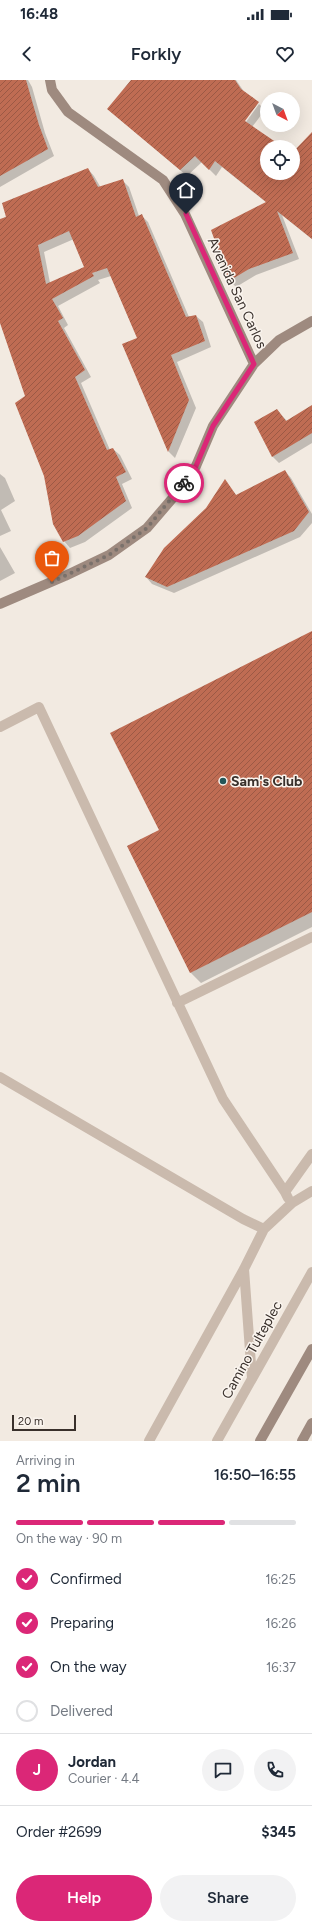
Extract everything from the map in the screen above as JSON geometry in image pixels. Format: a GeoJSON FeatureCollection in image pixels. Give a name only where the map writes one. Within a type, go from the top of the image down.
{"type":"FeatureCollection","features":[{"type":"Feature","properties":{"kind":"street","name":"Avenida San Carlos"},"geometry":{"type":"LineString","coordinates":[[50,80],[52,90],[68,112],[164,180],[186,214],[254,364]]}},
{"type":"Feature","properties":{"kind":"street"},"geometry":{"type":"LineString","coordinates":[[0,604],[66,576],[109,555],[147,528],[177,493],[196,466],[213,426],[254,364],[279,340],[312,321]]}},
{"type":"Feature","properties":{"kind":"street"},"geometry":{"type":"LineString","coordinates":[[0,727],[39,707],[223,1099],[292,1203]]}},
{"type":"Feature","properties":{"kind":"street"},"geometry":{"type":"LineString","coordinates":[[177,1003],[312,937]]}},
{"type":"Feature","properties":{"kind":"street"},"geometry":{"type":"LineString","coordinates":[[0,1077],[243,1219],[264,1229]]}},
{"type":"Feature","properties":{"kind":"street"},"geometry":{"type":"LineString","coordinates":[[285,1192],[312,1154]]}},
{"type":"Feature","properties":{"kind":"street"},"geometry":{"type":"LineString","coordinates":[[148,1441],[244,1269],[264,1229],[292,1203],[312,1191]]}},
{"type":"Feature","properties":{"kind":"street"},"geometry":{"type":"LineString","coordinates":[[244,1269],[252,1378]]}},
{"type":"Feature","properties":{"kind":"street","name":"Camino Tulteplec"},"geometry":{"type":"LineString","coordinates":[[216,1441],[312,1272]]}},
{"type":"Feature","properties":{"kind":"street"},"geometry":{"type":"LineString","coordinates":[[260,1441],[312,1349]]}},
{"type":"Feature","properties":{"kind":"street"},"geometry":{"type":"LineString","coordinates":[[302,1441],[312,1423]]}},
{"type":"Feature","properties":{"kind":"building"},"geometry":{"type":"Polygon","coordinates":[[[0,80],[26,80],[39,125],[48,149],[0,176],[0,80]]]}},
{"type":"Feature","properties":{"kind":"building"},"geometry":{"type":"Polygon","coordinates":[[[131,80],[235,80],[241,89],[259,102],[245,121],[273,140],[260,140],[260,180],[300,180],[300,145],[312,132],[312,239],[277,211],[293,253],[249,269],[229,281],[211,230],[266,202],[215,161],[209,170],[195,156],[180,170],[107,109],[131,80]]]}},
{"type":"Feature","properties":{"kind":"building"},"geometry":{"type":"Polygon","coordinates":[[[88,168],[98,187],[123,179],[136,217],[142,214],[186,317],[196,315],[205,341],[171,355],[189,400],[168,452],[122,344],[137,338],[107,268],[92,273],[94,276],[52,299],[63,318],[58,321],[85,370],[75,377],[107,450],[113,448],[126,472],[116,477],[126,501],[78,536],[63,542],[53,524],[44,476],[15,403],[25,396],[0,323],[0,219],[6,217],[2,203],[88,168]],[[69,231],[38,245],[46,284],[84,267],[69,231]]]}},
{"type":"Feature","properties":{"kind":"building"},"geometry":{"type":"Polygon","coordinates":[[[312,405],[312,433],[272,457],[254,422],[277,409],[286,421],[312,405]]]}},
{"type":"Feature","properties":{"kind":"building"},"geometry":{"type":"Polygon","coordinates":[[[285,470],[309,512],[294,531],[167,587],[145,577],[164,548],[206,508],[225,479],[236,495],[285,470]]]}},
{"type":"Feature","properties":{"kind":"building","name":"Sam's Club"},"geometry":{"type":"Polygon","coordinates":[[[312,631],[312,912],[190,973],[127,846],[159,830],[110,733],[312,631]]]}},
{"type":"Feature","properties":{"kind":"way so far"},"geometry":{"type":"LineString","coordinates":[[52,582],[109,555],[147,528],[184,483]]}},
{"type":"Feature","properties":{"kind":"place","name":"Sam's Club"},"geometry":{"type":"Point","coordinates":[223,781]}},
{"type":"Feature","properties":{"kind":"route"},"geometry":{"type":"LineString","coordinates":[[184,483],[196,466],[213,426],[254,364],[186,214]]}}]}
